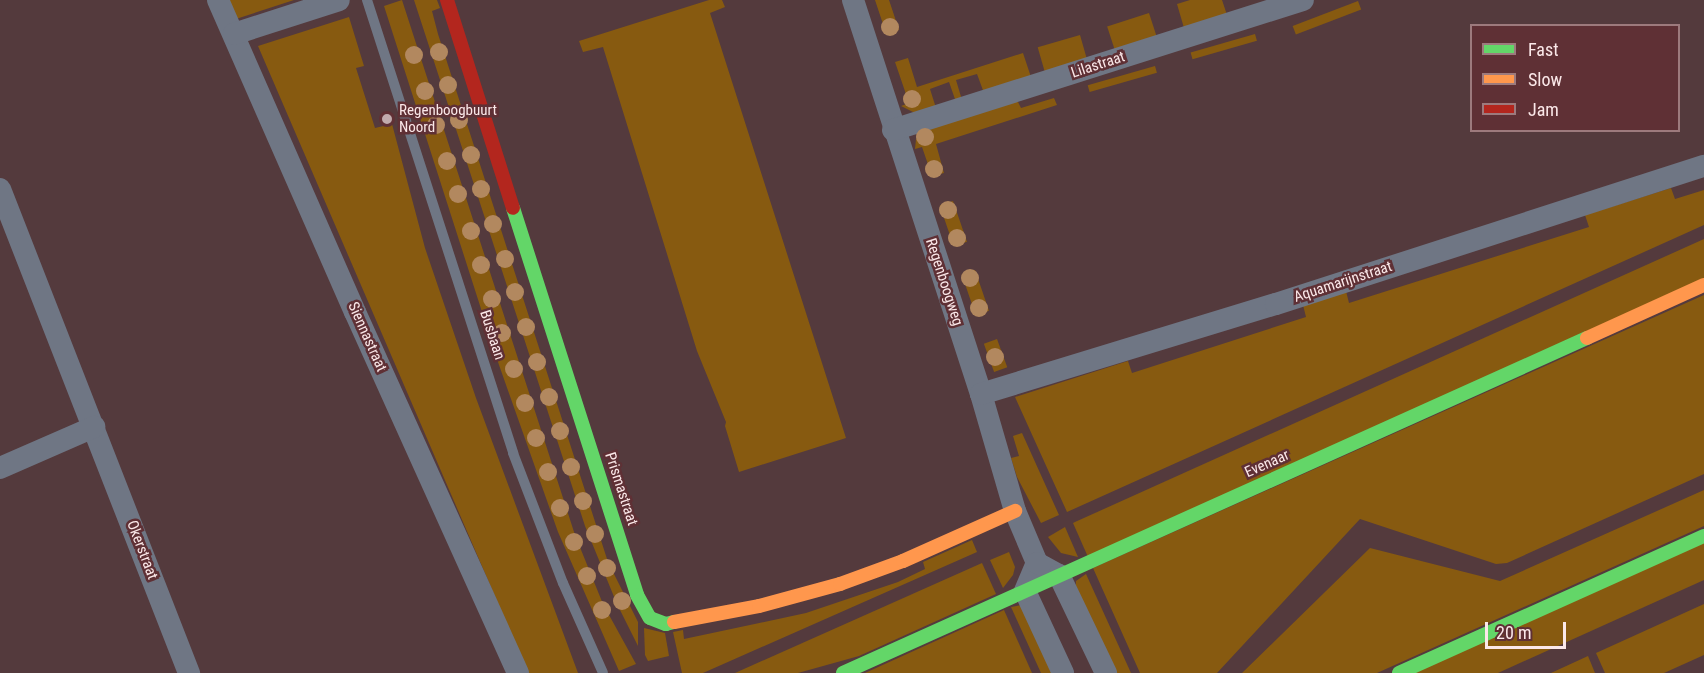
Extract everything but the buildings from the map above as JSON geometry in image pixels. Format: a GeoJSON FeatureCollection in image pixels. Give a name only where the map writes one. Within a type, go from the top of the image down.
{"type":"FeatureCollection","features":[{"type":"Feature","properties":{"kind":"main road","name":"Prismastraat"},"geometry":{"type":"LineString","coordinates":[[447,0],[637,595],[650,618],[666,624],[759,606],[840,584],[903,561],[1015,511]]}},
{"type":"Feature","properties":{"kind":"main road","name":"Evenaar"},"geometry":{"type":"LineString","coordinates":[[843,673],[1704,285]]}},
{"type":"Feature","properties":{"kind":"main road"},"geometry":{"type":"LineString","coordinates":[[1399,673],[1704,536]]}},
{"type":"Feature","properties":{"kind":"street","name":"Siennastraat"},"geometry":{"type":"LineString","coordinates":[[218,0],[355,312],[519,673]]}},
{"type":"Feature","properties":{"kind":"street"},"geometry":{"type":"LineString","coordinates":[[234,34],[339,0]]}},
{"type":"Feature","properties":{"kind":"street","name":"Regenboogweg"},"geometry":{"type":"LineString","coordinates":[[853,0],[893,130],[981,394],[1015,511],[1037,563]]}},
{"type":"Feature","properties":{"kind":"street","name":"Lilastraat"},"geometry":{"type":"LineString","coordinates":[[893,130],[1303,0]]}},
{"type":"Feature","properties":{"kind":"street","name":"Aquamarijnstraat"},"geometry":{"type":"LineString","coordinates":[[981,394],[1265,308],[1704,166]]}},
{"type":"Feature","properties":{"kind":"street","name":"Okerstraat"},"geometry":{"type":"LineString","coordinates":[[0,189],[189,673]]}},
{"type":"Feature","properties":{"kind":"street"},"geometry":{"type":"LineString","coordinates":[[0,468],[94,427]]}},
{"type":"Feature","properties":{"kind":"street"},"geometry":{"type":"LineString","coordinates":[[1064,673],[1025,591],[1037,563],[1059,575],[1106,673]]}},
{"type":"Feature","properties":{"kind":"lane","name":"Busbaan"},"geometry":{"type":"LineString","coordinates":[[367,0],[513,453],[564,583],[603,673]]}},
{"type":"Feature","properties":{"kind":"shaded area"},"geometry":{"type":"Polygon","coordinates":[[[227,0],[294,0],[236,19],[227,0]]]}},
{"type":"Feature","properties":{"kind":"shaded area"},"geometry":{"type":"Polygon","coordinates":[[[402,0],[575,535],[603,604],[636,664],[619,671],[558,532],[499,365],[384,6],[402,0]]]}},
{"type":"Feature","properties":{"kind":"shaded area"},"geometry":{"type":"Polygon","coordinates":[[[414,0],[437,0],[440,8],[432,11],[438,34],[608,562],[638,622],[638,646],[617,604],[585,526],[414,0]]]}},
{"type":"Feature","properties":{"kind":"shaded area"},"geometry":{"type":"Polygon","coordinates":[[[709,0],[722,0],[725,7],[710,13],[846,438],[739,472],[725,426],[726,422],[697,351],[603,47],[583,52],[579,41],[709,0]]]}},
{"type":"Feature","properties":{"kind":"shaded area"},"geometry":{"type":"Polygon","coordinates":[[[875,0],[889,0],[899,30],[886,33],[875,0]]]}},
{"type":"Feature","properties":{"kind":"shaded area"},"geometry":{"type":"Polygon","coordinates":[[[1190,0],[1222,0],[1227,15],[1184,28],[1177,4],[1190,0]]]}},
{"type":"Feature","properties":{"kind":"shaded area"},"geometry":{"type":"Polygon","coordinates":[[[1358,1],[1361,9],[1296,34],[1293,26],[1358,1]]]}},
{"type":"Feature","properties":{"kind":"shaded area"},"geometry":{"type":"Polygon","coordinates":[[[1149,13],[1157,37],[1115,50],[1107,27],[1149,13]]]}},
{"type":"Feature","properties":{"kind":"shaded area"},"geometry":{"type":"Polygon","coordinates":[[[349,17],[364,66],[356,68],[375,128],[392,124],[425,248],[476,398],[578,673],[528,673],[258,46],[349,17]]]}},
{"type":"Feature","properties":{"kind":"shaded area"},"geometry":{"type":"Polygon","coordinates":[[[1255,34],[1257,41],[1193,59],[1191,52],[1255,34]]]}},
{"type":"Feature","properties":{"kind":"shaded area"},"geometry":{"type":"Polygon","coordinates":[[[1080,35],[1087,59],[1045,71],[1038,47],[1080,35]]]}},
{"type":"Feature","properties":{"kind":"shaded area"},"geometry":{"type":"Polygon","coordinates":[[[1023,53],[1031,77],[984,93],[977,74],[956,80],[962,100],[956,102],[949,82],[930,89],[936,108],[915,113],[901,106],[909,103],[895,62],[908,58],[917,87],[1023,53]]]}},
{"type":"Feature","properties":{"kind":"shaded area"},"geometry":{"type":"Polygon","coordinates":[[[1155,66],[1157,73],[1090,92],[1088,85],[1155,66]]]}},
{"type":"Feature","properties":{"kind":"shaded area"},"geometry":{"type":"Polygon","coordinates":[[[1054,98],[1057,105],[936,144],[944,173],[932,176],[922,147],[915,149],[916,139],[926,129],[1017,100],[1021,108],[1054,98]]]}},
{"type":"Feature","properties":{"kind":"shaded area"},"geometry":{"type":"Polygon","coordinates":[[[1671,188],[1675,199],[1704,190],[1704,225],[1067,512],[1015,397],[1128,361],[1132,373],[1306,317],[1303,305],[1346,291],[1349,303],[1589,227],[1585,215],[1671,188]]]}},
{"type":"Feature","properties":{"kind":"shaded area"},"geometry":{"type":"Polygon","coordinates":[[[953,201],[967,242],[954,246],[940,206],[953,201]]]}},
{"type":"Feature","properties":{"kind":"shaded area"},"geometry":{"type":"Polygon","coordinates":[[[1704,239],[1704,278],[1088,557],[1073,523],[1704,239]]]}},
{"type":"Feature","properties":{"kind":"shaded area"},"geometry":{"type":"Polygon","coordinates":[[[975,270],[989,311],[976,315],[962,275],[975,270]]]}},
{"type":"Feature","properties":{"kind":"shaded area"},"geometry":{"type":"Polygon","coordinates":[[[1704,295],[1704,474],[1507,563],[1496,564],[1360,519],[1217,673],[1140,673],[1093,568],[1704,295]]]}},
{"type":"Feature","properties":{"kind":"shaded area"},"geometry":{"type":"Polygon","coordinates":[[[997,339],[1007,367],[994,372],[984,344],[997,339]]]}},
{"type":"Feature","properties":{"kind":"shaded area"},"geometry":{"type":"Polygon","coordinates":[[[1022,433],[1059,515],[1041,523],[1017,477],[1011,458],[1019,456],[1013,436],[1022,433]]]}},
{"type":"Feature","properties":{"kind":"shaded area"},"geometry":{"type":"Polygon","coordinates":[[[1704,490],[1704,526],[1377,673],[1242,673],[1370,548],[1500,581],[1704,490]]]}},
{"type":"Feature","properties":{"kind":"shaded area"},"geometry":{"type":"Polygon","coordinates":[[[1065,527],[1078,557],[1061,553],[1048,537],[1065,527]]]}},
{"type":"Feature","properties":{"kind":"shaded area"},"geometry":{"type":"Polygon","coordinates":[[[972,540],[977,552],[703,673],[682,673],[673,632],[683,630],[684,639],[806,613],[898,582],[925,569],[923,562],[972,540]]]}},
{"type":"Feature","properties":{"kind":"shaded area"},"geometry":{"type":"Polygon","coordinates":[[[1704,542],[1704,580],[1498,673],[1414,673],[1704,542]]]}},
{"type":"Feature","properties":{"kind":"shaded area"},"geometry":{"type":"Polygon","coordinates":[[[1009,552],[1015,567],[1013,575],[1003,588],[990,560],[1009,552]]]}},
{"type":"Feature","properties":{"kind":"shaded area"},"geometry":{"type":"Polygon","coordinates":[[[982,563],[996,594],[859,656],[798,673],[735,673],[982,563]]]}},
{"type":"Feature","properties":{"kind":"shaded area"},"geometry":{"type":"Polygon","coordinates":[[[1086,574],[1131,673],[1115,673],[1076,586],[1076,581],[1086,574]]]}},
{"type":"Feature","properties":{"kind":"shaded area"},"geometry":{"type":"Polygon","coordinates":[[[1704,604],[1704,655],[1664,673],[1605,673],[1596,653],[1704,604]]]}},
{"type":"Feature","properties":{"kind":"shaded area"},"geometry":{"type":"Polygon","coordinates":[[[1022,605],[1058,673],[1041,673],[1011,607],[1022,605]]]}},
{"type":"Feature","properties":{"kind":"shaded area"},"geometry":{"type":"Polygon","coordinates":[[[1004,610],[1032,673],[865,673],[1004,610]]]}},
{"type":"Feature","properties":{"kind":"shaded area"},"geometry":{"type":"Polygon","coordinates":[[[644,628],[665,633],[669,656],[648,661],[645,655],[644,628]]]}},
{"type":"Feature","properties":{"kind":"shaded area"},"geometry":{"type":"Polygon","coordinates":[[[1588,656],[1595,673],[1551,673],[1588,656]]]}},
{"type":"Feature","properties":{"kind":"traffic: fast"},"geometry":{"type":"LineString","coordinates":[[513,208],[637,595],[650,618],[666,624],[674,622]]}},
{"type":"Feature","properties":{"kind":"traffic: fast"},"geometry":{"type":"LineString","coordinates":[[843,673],[1587,338]]}},
{"type":"Feature","properties":{"kind":"traffic: fast"},"geometry":{"type":"LineString","coordinates":[[1399,673],[1704,536]]}},
{"type":"Feature","properties":{"kind":"traffic: slow"},"geometry":{"type":"LineString","coordinates":[[1587,338],[1704,285]]}},
{"type":"Feature","properties":{"kind":"traffic: slow"},"geometry":{"type":"LineString","coordinates":[[674,622],[759,606],[840,584],[903,561],[1015,511]]}},
{"type":"Feature","properties":{"kind":"traffic: jam"},"geometry":{"type":"LineString","coordinates":[[447,0],[513,208]]}},
{"type":"Feature","properties":{"kind":"place","name":"Regenboogbuurt Noord"},"geometry":{"type":"Point","coordinates":[387,119]}}]}
